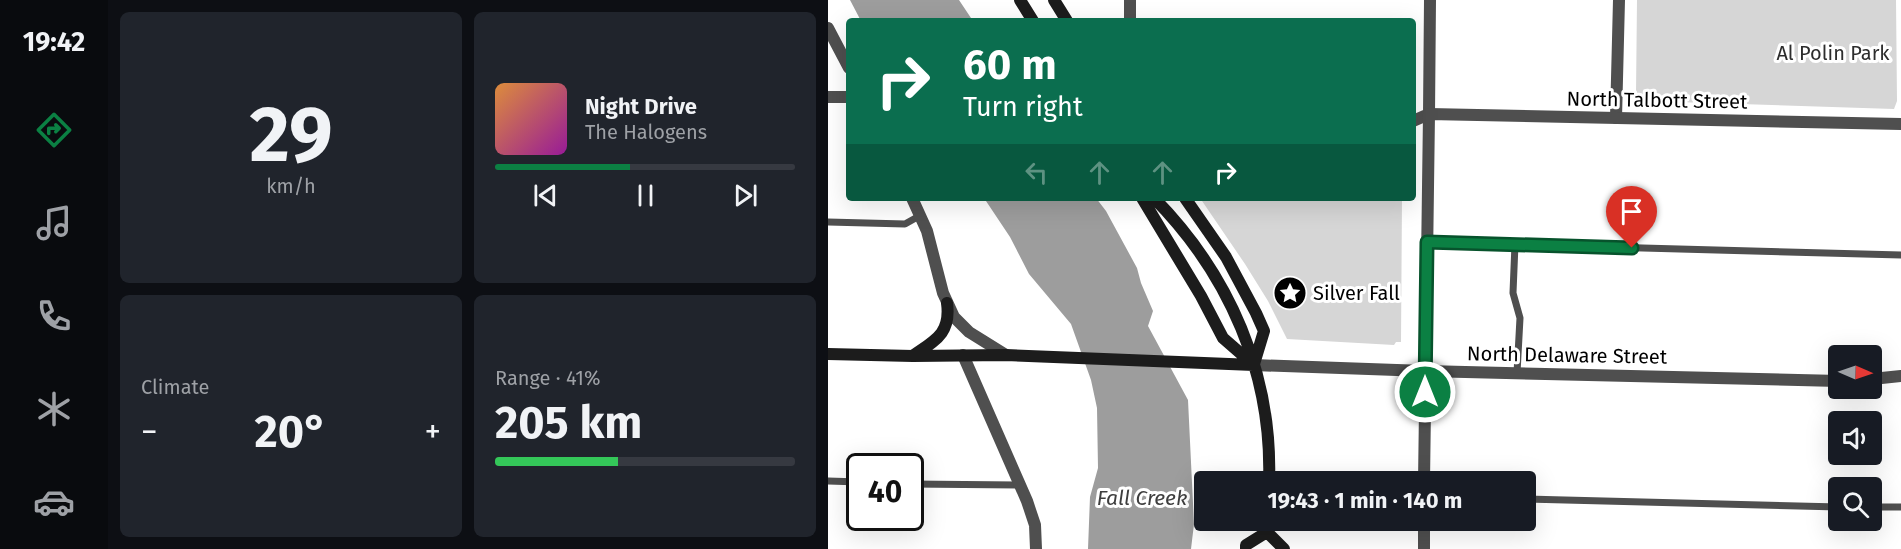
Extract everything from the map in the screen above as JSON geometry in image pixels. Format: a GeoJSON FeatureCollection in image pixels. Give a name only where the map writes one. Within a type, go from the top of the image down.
{"type":"FeatureCollection","features":[{"type":"Feature","properties":{"kind":"main road"},"geometry":{"type":"LineString","coordinates":[[1020,0],[1031,18]]}},
{"type":"Feature","properties":{"kind":"main road"},"geometry":{"type":"LineString","coordinates":[[1054,0],[1065,18]]}},
{"type":"Feature","properties":{"kind":"main road"},"geometry":{"type":"LineString","coordinates":[[1144,201],[1202,296],[1223,338],[1254,365]]}},
{"type":"Feature","properties":{"kind":"main road"},"geometry":{"type":"LineString","coordinates":[[1157,201],[1190,238],[1217,278],[1245,332],[1265,412],[1269,471]]}},
{"type":"Feature","properties":{"kind":"main road"},"geometry":{"type":"LineString","coordinates":[[1187,201],[1226,257],[1264,332],[1254,365]]}},
{"type":"Feature","properties":{"kind":"main road"},"geometry":{"type":"LineString","coordinates":[[913,356],[936,340],[945,328],[948,322],[947,303]]}},
{"type":"Feature","properties":{"kind":"main road","name":"North Delaware Street"},"geometry":{"type":"LineString","coordinates":[[828,354],[1013,355],[1254,365]]}},
{"type":"Feature","properties":{"kind":"main road"},"geometry":{"type":"LineString","coordinates":[[1246,549],[1246,545],[1261,531]]}},
{"type":"Feature","properties":{"kind":"main road"},"geometry":{"type":"LineString","coordinates":[[1271,531],[1284,549]]}},
{"type":"Feature","properties":{"kind":"street"},"geometry":{"type":"LineString","coordinates":[[1130,0],[1130,18]]}},
{"type":"Feature","properties":{"kind":"street"},"geometry":{"type":"LineString","coordinates":[[1424,471],[1430,0]]}},
{"type":"Feature","properties":{"kind":"street"},"geometry":{"type":"LineString","coordinates":[[1616,118],[1618,0]]}},
{"type":"Feature","properties":{"kind":"street"},"geometry":{"type":"LineString","coordinates":[[828,28],[846,62]]}},
{"type":"Feature","properties":{"kind":"street"},"geometry":{"type":"LineString","coordinates":[[828,97],[846,97]]}},
{"type":"Feature","properties":{"kind":"street","name":"North Talbott Street"},"geometry":{"type":"LineString","coordinates":[[1416,120],[1429,114],[1901,124]]}},
{"type":"Feature","properties":{"kind":"street"},"geometry":{"type":"LineString","coordinates":[[914,201],[921,215],[947,303],[960,325],[1013,355]]}},
{"type":"Feature","properties":{"kind":"street"},"geometry":{"type":"LineString","coordinates":[[963,355],[1020,485],[1035,525],[1036,549]]}},
{"type":"Feature","properties":{"kind":"street","name":"North Delaware Street"},"geometry":{"type":"LineString","coordinates":[[1254,365],[1828,381]]}},
{"type":"Feature","properties":{"kind":"street"},"geometry":{"type":"LineString","coordinates":[[1882,378],[1901,376]]}},
{"type":"Feature","properties":{"kind":"street"},"geometry":{"type":"LineString","coordinates":[[1424,531],[1424,549]]}},
{"type":"Feature","properties":{"kind":"lane"},"geometry":{"type":"LineString","coordinates":[[828,222],[905,225],[921,215]]}},
{"type":"Feature","properties":{"kind":"lane"},"geometry":{"type":"LineString","coordinates":[[1427,242],[1901,255]]}},
{"type":"Feature","properties":{"kind":"lane"},"geometry":{"type":"LineString","coordinates":[[1515,244],[1514,293],[1520,318],[1517,373]]}},
{"type":"Feature","properties":{"kind":"lane"},"geometry":{"type":"LineString","coordinates":[[828,481],[846,482]]}},
{"type":"Feature","properties":{"kind":"lane"},"geometry":{"type":"LineString","coordinates":[[924,483],[1020,485]]}},
{"type":"Feature","properties":{"kind":"lane"},"geometry":{"type":"LineString","coordinates":[[1536,499],[1828,507]]}},
{"type":"Feature","properties":{"kind":"lane"},"geometry":{"type":"LineString","coordinates":[[1882,507],[1901,507]]}},
{"type":"Feature","properties":{"kind":"green space","name":"Al Polin Park"},"geometry":{"type":"Polygon","coordinates":[[[1637,0],[1896,0],[1897,101],[1894,109],[1644,101],[1636,93],[1637,0]]]}},
{"type":"Feature","properties":{"kind":"green space"},"geometry":{"type":"Polygon","coordinates":[[[1202,201],[1402,201],[1401,342],[1396,342],[1394,345],[1287,339],[1268,301],[1202,201]]]}},
{"type":"Feature","properties":{"kind":"water"},"geometry":{"type":"Polygon","coordinates":[[[850,0],[959,0],[971,18],[859,18],[850,0]]]}},
{"type":"Feature","properties":{"kind":"water","name":"Fall Creek"},"geometry":{"type":"Polygon","coordinates":[[[986,201],[1098,201],[1137,268],[1153,311],[1148,326],[1188,400],[1194,524],[1191,549],[1088,549],[1090,497],[1098,468],[1097,408],[1091,380],[1071,324],[1029,274],[1010,237],[986,201]]]}},
{"type":"Feature","properties":{"kind":"place","name":"Silver Fall"},"geometry":{"type":"Point","coordinates":[1290,293]}},
{"type":"Feature","properties":{"kind":"route"},"geometry":{"type":"LineString","coordinates":[[1425,392],[1427,242],[1632,248]]}}]}
